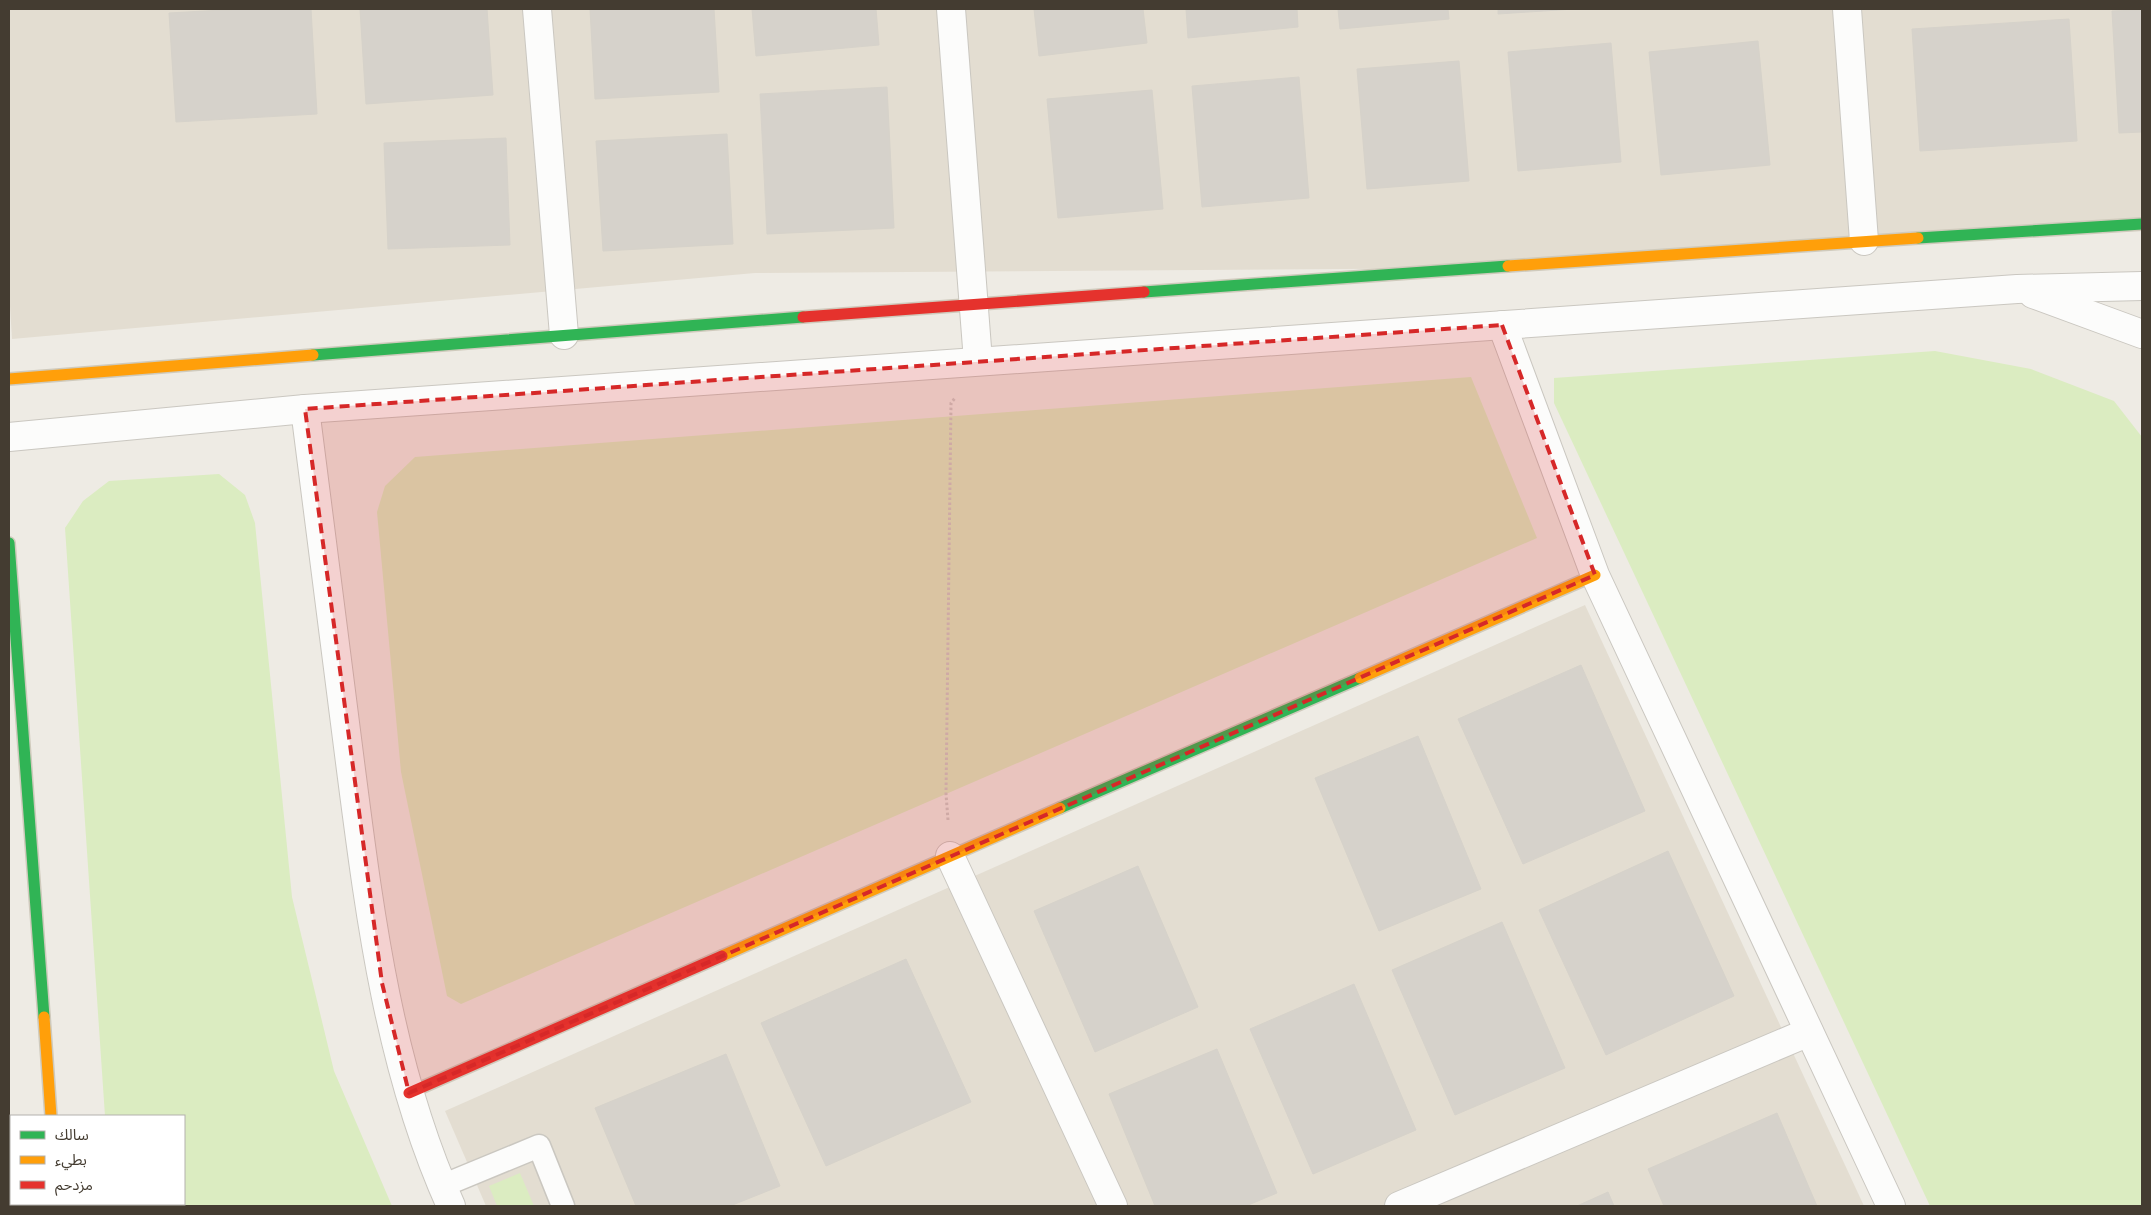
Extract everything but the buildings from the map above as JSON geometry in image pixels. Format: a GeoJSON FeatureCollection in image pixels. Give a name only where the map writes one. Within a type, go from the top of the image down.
{"type":"FeatureCollection","features":[{"type":"Feature","properties":{"kind":"street"},"geometry":{"type":"LineString","coordinates":[[537,9],[564,336]]}},
{"type":"Feature","properties":{"kind":"street"},"geometry":{"type":"LineString","coordinates":[[951,9],[978,361]]}},
{"type":"Feature","properties":{"kind":"street"},"geometry":{"type":"LineString","coordinates":[[1847,9],[1864,241]]}},
{"type":"Feature","properties":{"kind":"street"},"geometry":{"type":"LineString","coordinates":[[9,379],[564,336],[1864,241],[2142,224]]}},
{"type":"Feature","properties":{"kind":"street"},"geometry":{"type":"LineString","coordinates":[[9,437],[305,409],[978,361],[2017,289],[2142,286]]}},
{"type":"Feature","properties":{"kind":"street"},"geometry":{"type":"LineString","coordinates":[[2017,289],[2142,334]]}},
{"type":"Feature","properties":{"kind":"street"},"geometry":{"type":"LineString","coordinates":[[1502,325],[1595,575],[1890,1206]]}},
{"type":"Feature","properties":{"kind":"street"},"geometry":{"type":"LineString","coordinates":[[305,409],[359,832],[381,974],[409,1093],[446,1196]]}},
{"type":"Feature","properties":{"kind":"street"},"geometry":{"type":"LineString","coordinates":[[9,544],[50,1115]]}},
{"type":"Feature","properties":{"kind":"street"},"geometry":{"type":"LineString","coordinates":[[409,1093],[1595,575]]}},
{"type":"Feature","properties":{"kind":"street"},"geometry":{"type":"LineString","coordinates":[[950,856],[1113,1206]]}},
{"type":"Feature","properties":{"kind":"street"},"geometry":{"type":"LineString","coordinates":[[1399,1206],[1432,1200],[1809,1032]]}},
{"type":"Feature","properties":{"kind":"lane"},"geometry":{"type":"LineString","coordinates":[[446,1196],[539,1146],[563,1206]]}},
{"type":"Feature","properties":{"kind":"path"},"geometry":{"type":"LineString","coordinates":[[950,856],[946,794],[951,403],[978,361]]}},
{"type":"Feature","properties":{"kind":"highlighted area"},"geometry":{"type":"Polygon","coordinates":[[[1502,325],[1595,575],[409,1093],[382,983],[305,409],[1502,325]]]}},
{"type":"Feature","properties":{"kind":"shaded area"},"geometry":{"type":"Polygon","coordinates":[[[9,9],[2142,9],[2142,221],[1490,268],[755,273],[12,339],[9,290],[9,9]]]}},
{"type":"Feature","properties":{"kind":"shaded area"},"geometry":{"type":"Polygon","coordinates":[[[1585,605],[1864,1206],[486,1206],[445,1111],[1585,605]]]}},
{"type":"Feature","properties":{"kind":"green space"},"geometry":{"type":"Polygon","coordinates":[[[1935,351],[2031,369],[2114,401],[2142,437],[2142,1206],[1930,1206],[1554,403],[1554,378],[1935,351]]]}},
{"type":"Feature","properties":{"kind":"green space"},"geometry":{"type":"Polygon","coordinates":[[[1471,377],[1537,538],[461,1004],[447,996],[401,772],[377,512],[385,486],[415,457],[1471,377]]]}},
{"type":"Feature","properties":{"kind":"green space"},"geometry":{"type":"Polygon","coordinates":[[[219,474],[245,495],[255,523],[292,897],[334,1071],[392,1206],[112,1206],[185,1205],[185,1115],[105,1115],[65,528],[83,501],[109,481],[219,474]]]}},
{"type":"Feature","properties":{"kind":"green space"},"geometry":{"type":"Polygon","coordinates":[[[520,1173],[534,1206],[497,1206],[489,1186],[520,1173]]]}},
{"type":"Feature","properties":{"kind":"traffic: fast"},"geometry":{"type":"LineString","coordinates":[[1918,238],[2142,224]]}},
{"type":"Feature","properties":{"kind":"traffic: fast"},"geometry":{"type":"LineString","coordinates":[[1144,292],[1508,266]]}},
{"type":"Feature","properties":{"kind":"traffic: fast"},"geometry":{"type":"LineString","coordinates":[[313,355],[803,317]]}},
{"type":"Feature","properties":{"kind":"traffic: fast"},"geometry":{"type":"LineString","coordinates":[[9,543],[44,1017]]}},
{"type":"Feature","properties":{"kind":"traffic: fast"},"geometry":{"type":"LineString","coordinates":[[1060,808],[1360,678]]}},
{"type":"Feature","properties":{"kind":"traffic: slow"},"geometry":{"type":"LineString","coordinates":[[1508,266],[1918,238]]}},
{"type":"Feature","properties":{"kind":"traffic: slow"},"geometry":{"type":"LineString","coordinates":[[9,379],[313,355]]}},
{"type":"Feature","properties":{"kind":"traffic: slow"},"geometry":{"type":"LineString","coordinates":[[1360,678],[1595,575]]}},
{"type":"Feature","properties":{"kind":"traffic: slow"},"geometry":{"type":"LineString","coordinates":[[722,956],[1060,808]]}},
{"type":"Feature","properties":{"kind":"traffic: slow"},"geometry":{"type":"LineString","coordinates":[[44,1017],[51,1115]]}},
{"type":"Feature","properties":{"kind":"traffic: jam"},"geometry":{"type":"LineString","coordinates":[[803,317],[1144,292]]}},
{"type":"Feature","properties":{"kind":"traffic: jam"},"geometry":{"type":"LineString","coordinates":[[409,1093],[722,956]]}}]}
